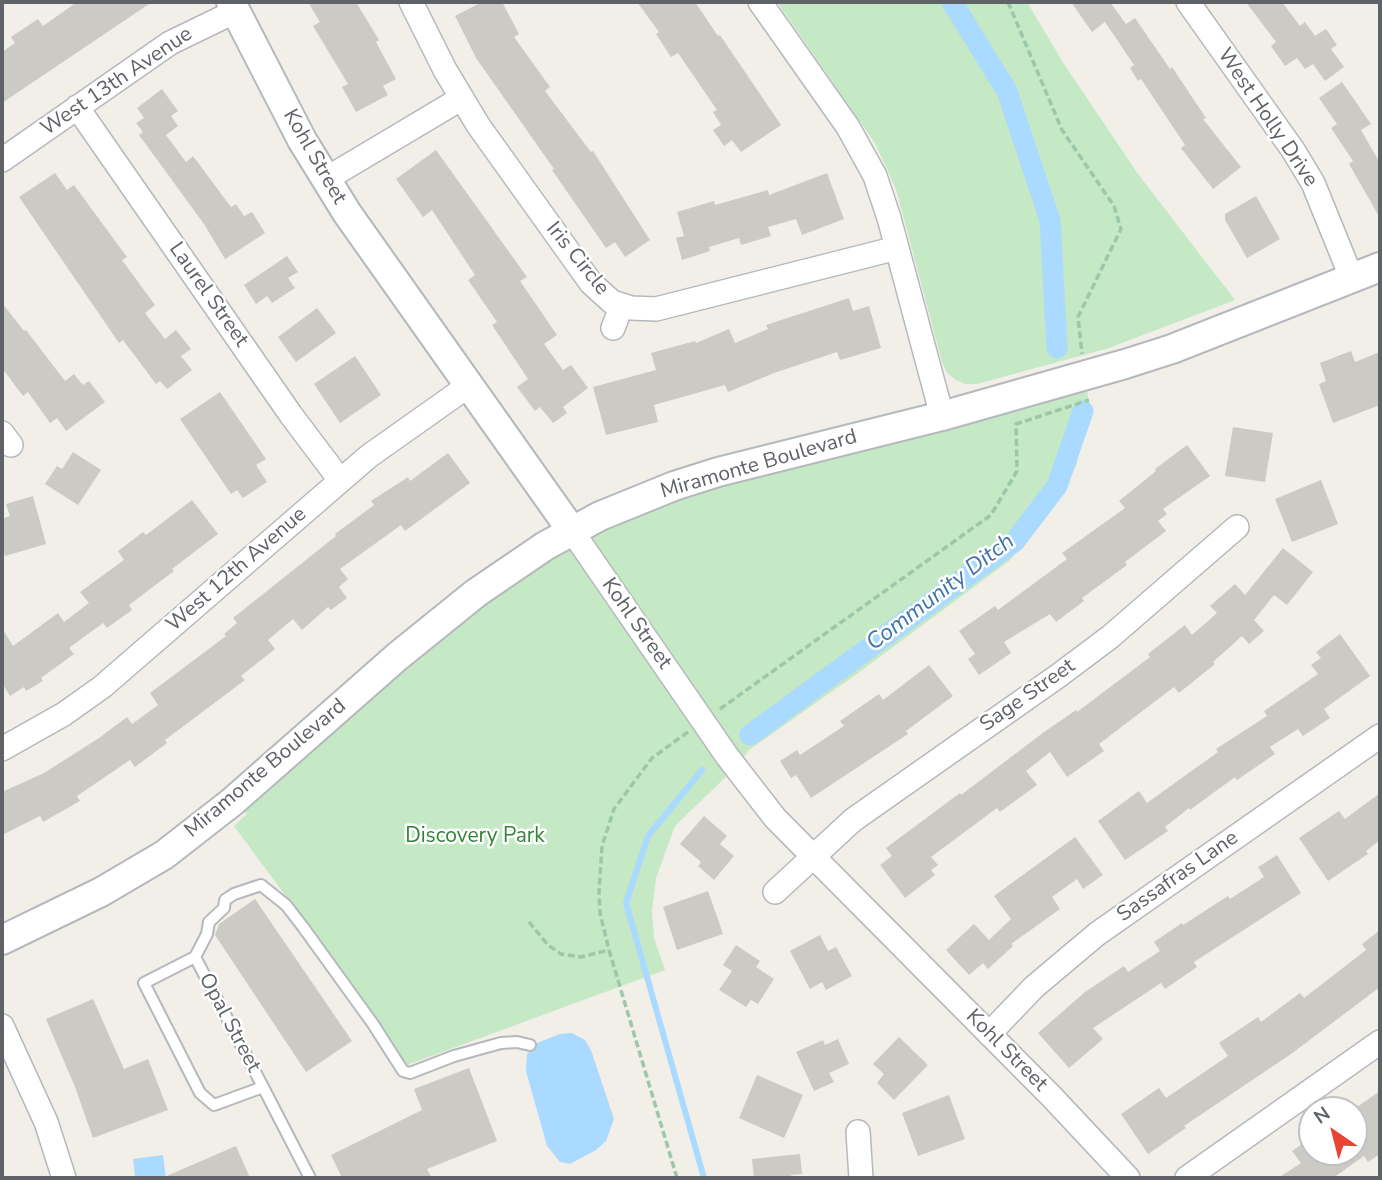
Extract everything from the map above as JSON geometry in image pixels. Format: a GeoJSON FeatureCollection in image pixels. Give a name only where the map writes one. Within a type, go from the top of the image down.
{"type":"FeatureCollection","features":[{"type":"Feature","properties":{"kind":"street","name":"Iris Circle"},"geometry":{"type":"LineString","coordinates":[[411,2],[478,125],[591,283],[602,294],[622,306],[656,310],[897,248]]}},
{"type":"Feature","properties":{"kind":"street"},"geometry":{"type":"LineString","coordinates":[[760,2],[848,127],[875,176],[942,416]]}},
{"type":"Feature","properties":{"kind":"street","name":"West Holly Drive"},"geometry":{"type":"LineString","coordinates":[[1188,2],[1293,150],[1313,183],[1352,278]]}},
{"type":"Feature","properties":{"kind":"street","name":"West 13th Avenue"},"geometry":{"type":"LineString","coordinates":[[2,160],[170,43],[234,6]]}},
{"type":"Feature","properties":{"kind":"street","name":"Kohl Street"},"geometry":{"type":"LineString","coordinates":[[234,6],[302,140],[347,213],[756,795],[813,857],[1128,1178]]}},
{"type":"Feature","properties":{"kind":"street"},"geometry":{"type":"LineString","coordinates":[[326,179],[462,98]]}},
{"type":"Feature","properties":{"kind":"street","name":"Laurel Street"},"geometry":{"type":"LineString","coordinates":[[77,107],[340,481]]}},
{"type":"Feature","properties":{"kind":"street","name":"Miramonte Boulevard"},"geometry":{"type":"LineString","coordinates":[[2,940],[101,892],[164,855],[232,802],[450,613],[509,568],[600,516],[698,478],[942,416],[1172,349],[1380,267]]}},
{"type":"Feature","properties":{"kind":"street"},"geometry":{"type":"LineString","coordinates":[[612,328],[622,306]]}},
{"type":"Feature","properties":{"kind":"street","name":"West 12th Avenue"},"geometry":{"type":"LineString","coordinates":[[2,749],[64,714],[102,687],[369,456],[468,386]]}},
{"type":"Feature","properties":{"kind":"street","name":"Sage Street"},"geometry":{"type":"LineString","coordinates":[[775,892],[853,821],[1110,637],[1237,527]]}},
{"type":"Feature","properties":{"kind":"street","name":"Sassafras Lane"},"geometry":{"type":"LineString","coordinates":[[989,1034],[1034,987],[1097,934],[1380,736]]}},
{"type":"Feature","properties":{"kind":"street"},"geometry":{"type":"LineString","coordinates":[[2,1026],[46,1122],[64,1178]]}},
{"type":"Feature","properties":{"kind":"street"},"geometry":{"type":"LineString","coordinates":[[1187,1178],[1380,1042]]}},
{"type":"Feature","properties":{"kind":"street"},"geometry":{"type":"LineString","coordinates":[[858,1132],[861,1178]]}},
{"type":"Feature","properties":{"kind":"lane"},"geometry":{"type":"LineString","coordinates":[[195,957],[207,934],[209,922],[224,908],[225,900],[261,885],[286,905],[303,927],[373,1024],[403,1071],[410,1073],[454,1056],[500,1043],[517,1042],[530,1045]]}},
{"type":"Feature","properties":{"kind":"lane","name":"Opal Street"},"geometry":{"type":"LineString","coordinates":[[263,1087],[214,1105],[201,1093],[144,983],[195,957],[263,1087],[310,1178]]}},
{"type":"Feature","properties":{"kind":"path"},"geometry":{"type":"LineString","coordinates":[[677,1178],[600,913],[602,846],[614,808],[652,758],[991,515],[1017,471],[1016,424],[1089,401],[1078,317],[1121,229],[1114,206],[1062,130],[1009,2]]}},
{"type":"Feature","properties":{"kind":"path"},"geometry":{"type":"LineString","coordinates":[[528,922],[548,945],[561,954],[581,957],[609,950]]}},
{"type":"Feature","properties":{"kind":"green space"},"geometry":{"type":"Polygon","coordinates":[[[777,2],[1027,2],[1064,64],[1138,174],[1235,300],[1109,348],[977,384],[965,384],[956,380],[947,373],[942,362],[896,189],[875,143],[777,2]]]}},
{"type":"Feature","properties":{"kind":"green space","name":"Discovery Park"},"geometry":{"type":"Polygon","coordinates":[[[1086,376],[1089,411],[1076,466],[1047,516],[1009,561],[749,750],[736,767],[675,826],[656,878],[652,911],[654,938],[665,970],[404,1066],[364,1002],[234,826],[247,814],[232,802],[398,656],[600,516],[1086,376]]]}},
{"type":"Feature","properties":{"kind":"water"},"geometry":{"type":"Polygon","coordinates":[[[572,1033],[585,1040],[591,1050],[614,1119],[606,1141],[596,1150],[570,1164],[560,1162],[547,1146],[526,1071],[527,1054],[537,1043],[560,1034],[572,1033]]]}},
{"type":"Feature","properties":{"kind":"water"},"geometry":{"type":"Polygon","coordinates":[[[163,1155],[166,1178],[135,1178],[133,1159],[163,1155]]]}},
{"type":"Feature","properties":{"kind":"building"},"geometry":{"type":"Polygon","coordinates":[[[77,2],[152,2],[2,103],[2,52],[15,43],[11,37],[38,19],[43,26],[77,2]]]}},
{"type":"Feature","properties":{"kind":"building"},"geometry":{"type":"Polygon","coordinates":[[[308,2],[356,2],[379,40],[376,42],[396,79],[383,86],[388,95],[356,112],[342,87],[348,84],[313,26],[320,22],[308,2]]]}},
{"type":"Feature","properties":{"kind":"building"},"geometry":{"type":"Polygon","coordinates":[[[482,2],[502,2],[519,34],[514,37],[550,87],[545,91],[591,152],[593,151],[650,240],[625,257],[615,242],[606,248],[476,58],[455,16],[482,2]]]}},
{"type":"Feature","properties":{"kind":"building"},"geometry":{"type":"Polygon","coordinates":[[[637,2],[695,2],[781,125],[741,152],[732,140],[724,146],[713,130],[721,125],[713,112],[717,110],[678,53],[671,57],[656,34],[659,32],[637,2]]]}},
{"type":"Feature","properties":{"kind":"building"},"geometry":{"type":"Polygon","coordinates":[[[1071,2],[1110,2],[1126,24],[1135,18],[1170,69],[1172,67],[1206,118],[1203,119],[1241,167],[1213,189],[1181,148],[1185,145],[1141,79],[1138,81],[1130,68],[1134,65],[1105,22],[1092,32],[1071,2]]]}},
{"type":"Feature","properties":{"kind":"building"},"geometry":{"type":"Polygon","coordinates":[[[1246,2],[1282,2],[1300,26],[1305,22],[1315,36],[1326,29],[1337,45],[1331,49],[1344,67],[1325,81],[1313,64],[1305,69],[1297,58],[1285,66],[1271,46],[1276,42],[1246,2]]]}},
{"type":"Feature","properties":{"kind":"building"},"geometry":{"type":"Polygon","coordinates":[[[1342,82],[1371,124],[1361,130],[1380,163],[1380,218],[1349,164],[1353,161],[1331,128],[1337,124],[1319,98],[1342,82]]]}},
{"type":"Feature","properties":{"kind":"building"},"geometry":{"type":"Polygon","coordinates":[[[162,89],[178,111],[171,116],[178,126],[166,135],[186,162],[193,156],[231,207],[236,204],[244,216],[252,212],[265,233],[225,259],[204,224],[139,135],[143,132],[136,123],[144,118],[137,108],[162,89]]]}},
{"type":"Feature","properties":{"kind":"building"},"geometry":{"type":"Polygon","coordinates":[[[436,150],[527,277],[520,281],[557,335],[544,344],[563,370],[571,365],[588,388],[563,407],[567,413],[553,423],[540,407],[535,411],[517,387],[528,379],[492,325],[497,322],[468,280],[475,275],[432,210],[423,217],[396,179],[436,150]]]}},
{"type":"Feature","properties":{"kind":"building"},"geometry":{"type":"Polygon","coordinates":[[[55,173],[67,190],[74,185],[127,257],[122,260],[155,305],[145,313],[165,339],[176,330],[191,349],[181,356],[192,370],[167,389],[160,381],[156,384],[123,340],[119,343],[19,197],[55,173]]]}},
{"type":"Feature","properties":{"kind":"building"},"geometry":{"type":"Polygon","coordinates":[[[827,173],[844,219],[802,235],[796,219],[768,227],[771,236],[741,245],[739,238],[709,247],[710,251],[682,260],[676,238],[684,236],[677,212],[714,201],[715,205],[768,190],[769,195],[827,173]]]}},
{"type":"Feature","properties":{"kind":"building"},"geometry":{"type":"Polygon","coordinates":[[[1256,196],[1280,239],[1247,258],[1225,220],[1225,214],[1256,196]]]}},
{"type":"Feature","properties":{"kind":"building"},"geometry":{"type":"Polygon","coordinates":[[[287,256],[298,272],[288,278],[295,288],[272,303],[267,296],[256,304],[244,285],[287,256]]]}},
{"type":"Feature","properties":{"kind":"building"},"geometry":{"type":"Polygon","coordinates":[[[849,298],[853,311],[869,306],[881,348],[840,360],[837,352],[728,392],[725,385],[654,405],[658,422],[606,435],[593,387],[656,370],[651,353],[695,341],[696,343],[729,329],[735,343],[768,329],[766,325],[849,298]]]}},
{"type":"Feature","properties":{"kind":"building"},"geometry":{"type":"Polygon","coordinates":[[[2,303],[65,381],[74,374],[83,385],[89,381],[105,402],[66,431],[57,418],[50,423],[28,392],[23,396],[2,368],[2,303]]]}},
{"type":"Feature","properties":{"kind":"building"},"geometry":{"type":"Polygon","coordinates":[[[317,308],[336,333],[296,362],[278,337],[317,308]]]}},
{"type":"Feature","properties":{"kind":"building"},"geometry":{"type":"Polygon","coordinates":[[[1351,351],[1355,362],[1380,352],[1380,405],[1333,423],[1319,384],[1326,381],[1320,363],[1351,351]]]}},
{"type":"Feature","properties":{"kind":"building"},"geometry":{"type":"Polygon","coordinates":[[[355,356],[381,395],[340,423],[314,384],[355,356]]]}},
{"type":"Feature","properties":{"kind":"building"},"geometry":{"type":"Polygon","coordinates":[[[220,392],[266,459],[256,465],[267,482],[243,498],[237,490],[231,494],[180,419],[220,392]]]}},
{"type":"Feature","properties":{"kind":"building"},"geometry":{"type":"Polygon","coordinates":[[[1233,427],[1273,433],[1265,482],[1225,476],[1233,427]]]}},
{"type":"Feature","properties":{"kind":"building"},"geometry":{"type":"Polygon","coordinates":[[[1187,445],[1210,476],[1163,509],[1167,514],[1158,521],[1166,531],[1125,562],[1127,565],[1082,598],[1084,601],[1056,622],[1050,614],[1004,642],[1011,653],[979,675],[968,659],[975,654],[959,631],[995,606],[998,610],[1067,559],[1062,553],[1125,508],[1119,501],[1187,445]]]}},
{"type":"Feature","properties":{"kind":"building"},"geometry":{"type":"Polygon","coordinates":[[[73,452],[101,470],[78,505],[45,484],[57,466],[62,469],[73,452]]]}},
{"type":"Feature","properties":{"kind":"building"},"geometry":{"type":"Polygon","coordinates":[[[448,453],[470,483],[405,531],[401,525],[340,569],[348,579],[339,587],[347,598],[331,610],[328,607],[302,630],[293,619],[268,640],[275,649],[241,676],[245,680],[165,740],[167,743],[135,767],[130,760],[77,796],[80,801],[43,822],[40,816],[2,835],[2,792],[44,773],[127,717],[132,724],[158,705],[150,693],[226,636],[224,634],[237,623],[233,618],[374,505],[371,501],[408,477],[410,481],[448,453]]]}},
{"type":"Feature","properties":{"kind":"building"},"geometry":{"type":"Polygon","coordinates":[[[1321,480],[1338,524],[1292,542],[1275,499],[1321,480]]]}},
{"type":"Feature","properties":{"kind":"building"},"geometry":{"type":"Polygon","coordinates":[[[33,496],[46,544],[5,556],[2,545],[2,519],[10,516],[6,504],[33,496]]]}},
{"type":"Feature","properties":{"kind":"building"},"geometry":{"type":"Polygon","coordinates":[[[192,500],[218,534],[129,605],[132,610],[107,628],[103,623],[69,648],[74,654],[41,678],[43,681],[26,691],[24,687],[10,696],[2,683],[2,628],[13,646],[58,613],[64,622],[89,603],[80,592],[124,560],[118,551],[143,532],[146,535],[192,500]]]}},
{"type":"Feature","properties":{"kind":"building"},"geometry":{"type":"Polygon","coordinates":[[[1283,548],[1313,572],[1287,605],[1274,595],[1254,620],[1264,631],[1249,644],[1242,636],[1213,662],[1215,664],[1179,693],[1174,687],[1099,744],[1104,751],[1067,777],[1050,752],[1026,771],[1037,785],[1000,812],[997,808],[931,857],[938,865],[931,870],[935,875],[905,898],[880,865],[892,856],[886,848],[1040,735],[1076,710],[1077,712],[1150,657],[1148,654],[1185,625],[1192,635],[1217,613],[1210,606],[1235,584],[1245,595],[1283,548]]]}},
{"type":"Feature","properties":{"kind":"building"},"geometry":{"type":"Polygon","coordinates":[[[1340,634],[1370,676],[1324,709],[1330,718],[1303,736],[1298,729],[1270,747],[1275,754],[1237,780],[1235,777],[1190,810],[1189,808],[1165,827],[1168,831],[1125,860],[1098,821],[1139,791],[1147,803],[1218,752],[1216,749],[1267,716],[1264,711],[1318,674],[1311,665],[1321,658],[1316,652],[1340,634]]]}},
{"type":"Feature","properties":{"kind":"building"},"geometry":{"type":"Polygon","coordinates":[[[929,665],[953,696],[906,731],[908,734],[811,798],[796,775],[791,778],[780,761],[797,750],[800,755],[844,726],[840,721],[879,694],[883,700],[929,665]]]}},
{"type":"Feature","properties":{"kind":"building"},"geometry":{"type":"Polygon","coordinates":[[[1380,793],[1380,840],[1366,851],[1368,854],[1328,881],[1299,838],[1339,811],[1345,819],[1380,793]]]}},
{"type":"Feature","properties":{"kind":"building"},"geometry":{"type":"Polygon","coordinates":[[[704,816],[727,836],[720,844],[734,856],[714,880],[698,866],[701,862],[680,844],[704,816]]]}},
{"type":"Feature","properties":{"kind":"building"},"geometry":{"type":"Polygon","coordinates":[[[1075,837],[1103,875],[1083,889],[1077,879],[1052,897],[1060,909],[1011,944],[1013,946],[988,969],[983,963],[969,975],[946,950],[974,924],[989,940],[1011,919],[994,896],[1075,837]]]}},
{"type":"Feature","properties":{"kind":"building"},"geometry":{"type":"Polygon","coordinates":[[[1277,855],[1301,893],[1194,962],[1197,967],[1165,989],[1161,983],[1093,1028],[1103,1039],[1069,1068],[1038,1033],[1085,992],[1124,966],[1128,972],[1160,951],[1154,942],[1182,923],[1183,925],[1228,896],[1230,899],[1264,877],[1258,867],[1277,855]]]}},
{"type":"Feature","properties":{"kind":"building"},"geometry":{"type":"Polygon","coordinates":[[[708,891],[723,934],[677,950],[663,907],[708,891]]]}},
{"type":"Feature","properties":{"kind":"building"},"geometry":{"type":"Polygon","coordinates":[[[255,899],[352,1041],[306,1072],[215,935],[219,924],[255,899]]]}},
{"type":"Feature","properties":{"kind":"building"},"geometry":{"type":"Polygon","coordinates":[[[1380,930],[1380,987],[1291,1054],[1184,1126],[1186,1128],[1148,1154],[1121,1114],[1159,1088],[1166,1098],[1228,1056],[1219,1043],[1258,1017],[1261,1022],[1300,993],[1304,998],[1366,950],[1362,944],[1380,930]]]}},
{"type":"Feature","properties":{"kind":"building"},"geometry":{"type":"Polygon","coordinates":[[[820,935],[828,951],[836,947],[852,976],[826,990],[822,982],[810,989],[790,951],[820,935]]]}},
{"type":"Feature","properties":{"kind":"building"},"geometry":{"type":"Polygon","coordinates":[[[736,945],[760,961],[756,967],[774,979],[758,1004],[751,1000],[746,1007],[719,990],[732,971],[723,965],[736,945]]]}},
{"type":"Feature","properties":{"kind":"building"},"geometry":{"type":"Polygon","coordinates":[[[93,999],[124,1069],[148,1059],[168,1110],[93,1138],[46,1019],[93,999]]]}},
{"type":"Feature","properties":{"kind":"building"},"geometry":{"type":"Polygon","coordinates":[[[899,1037],[928,1065],[894,1100],[877,1083],[884,1074],[873,1064],[899,1037]]]}},
{"type":"Feature","properties":{"kind":"building"},"geometry":{"type":"Polygon","coordinates":[[[838,1039],[849,1064],[829,1073],[834,1082],[814,1091],[796,1052],[823,1040],[825,1045],[838,1039]]]}},
{"type":"Feature","properties":{"kind":"building"},"geometry":{"type":"Polygon","coordinates":[[[469,1068],[497,1141],[427,1169],[432,1178],[342,1178],[331,1155],[422,1110],[414,1089],[469,1068]]]}},
{"type":"Feature","properties":{"kind":"building"},"geometry":{"type":"Polygon","coordinates":[[[757,1075],[803,1095],[784,1138],[739,1118],[757,1075]]]}},
{"type":"Feature","properties":{"kind":"building"},"geometry":{"type":"Polygon","coordinates":[[[1380,1091],[1380,1154],[1368,1162],[1368,1099],[1380,1091]]]}},
{"type":"Feature","properties":{"kind":"building"},"geometry":{"type":"Polygon","coordinates":[[[949,1095],[965,1139],[918,1156],[902,1113],[949,1095]]]}},
{"type":"Feature","properties":{"kind":"building"},"geometry":{"type":"Polygon","coordinates":[[[236,1146],[250,1178],[162,1178],[236,1146]]]}},
{"type":"Feature","properties":{"kind":"building"},"geometry":{"type":"Polygon","coordinates":[[[1298,1147],[1298,1159],[1292,1151],[1298,1147]]]}},
{"type":"Feature","properties":{"kind":"building"},"geometry":{"type":"Polygon","coordinates":[[[800,1154],[802,1174],[791,1175],[792,1178],[754,1178],[752,1159],[800,1154]]]}},
{"type":"Feature","properties":{"kind":"building"},"geometry":{"type":"Polygon","coordinates":[[[1298,1165],[1350,1166],[1333,1178],[1278,1178],[1298,1165]]]}},
{"type":"Feature","properties":{"kind":"waterway","name":"Community Ditch"},"geometry":{"type":"LineString","coordinates":[[952,2],[1007,91],[1050,220],[1057,348]]}},
{"type":"Feature","properties":{"kind":"waterway","name":"Community Ditch"},"geometry":{"type":"LineString","coordinates":[[750,735],[1015,541],[1057,486],[1083,411]]}},
{"type":"Feature","properties":{"kind":"waterway","name":"Community Ditch"},"geometry":{"type":"LineString","coordinates":[[702,770],[648,836],[626,903],[704,1178]]}}]}
